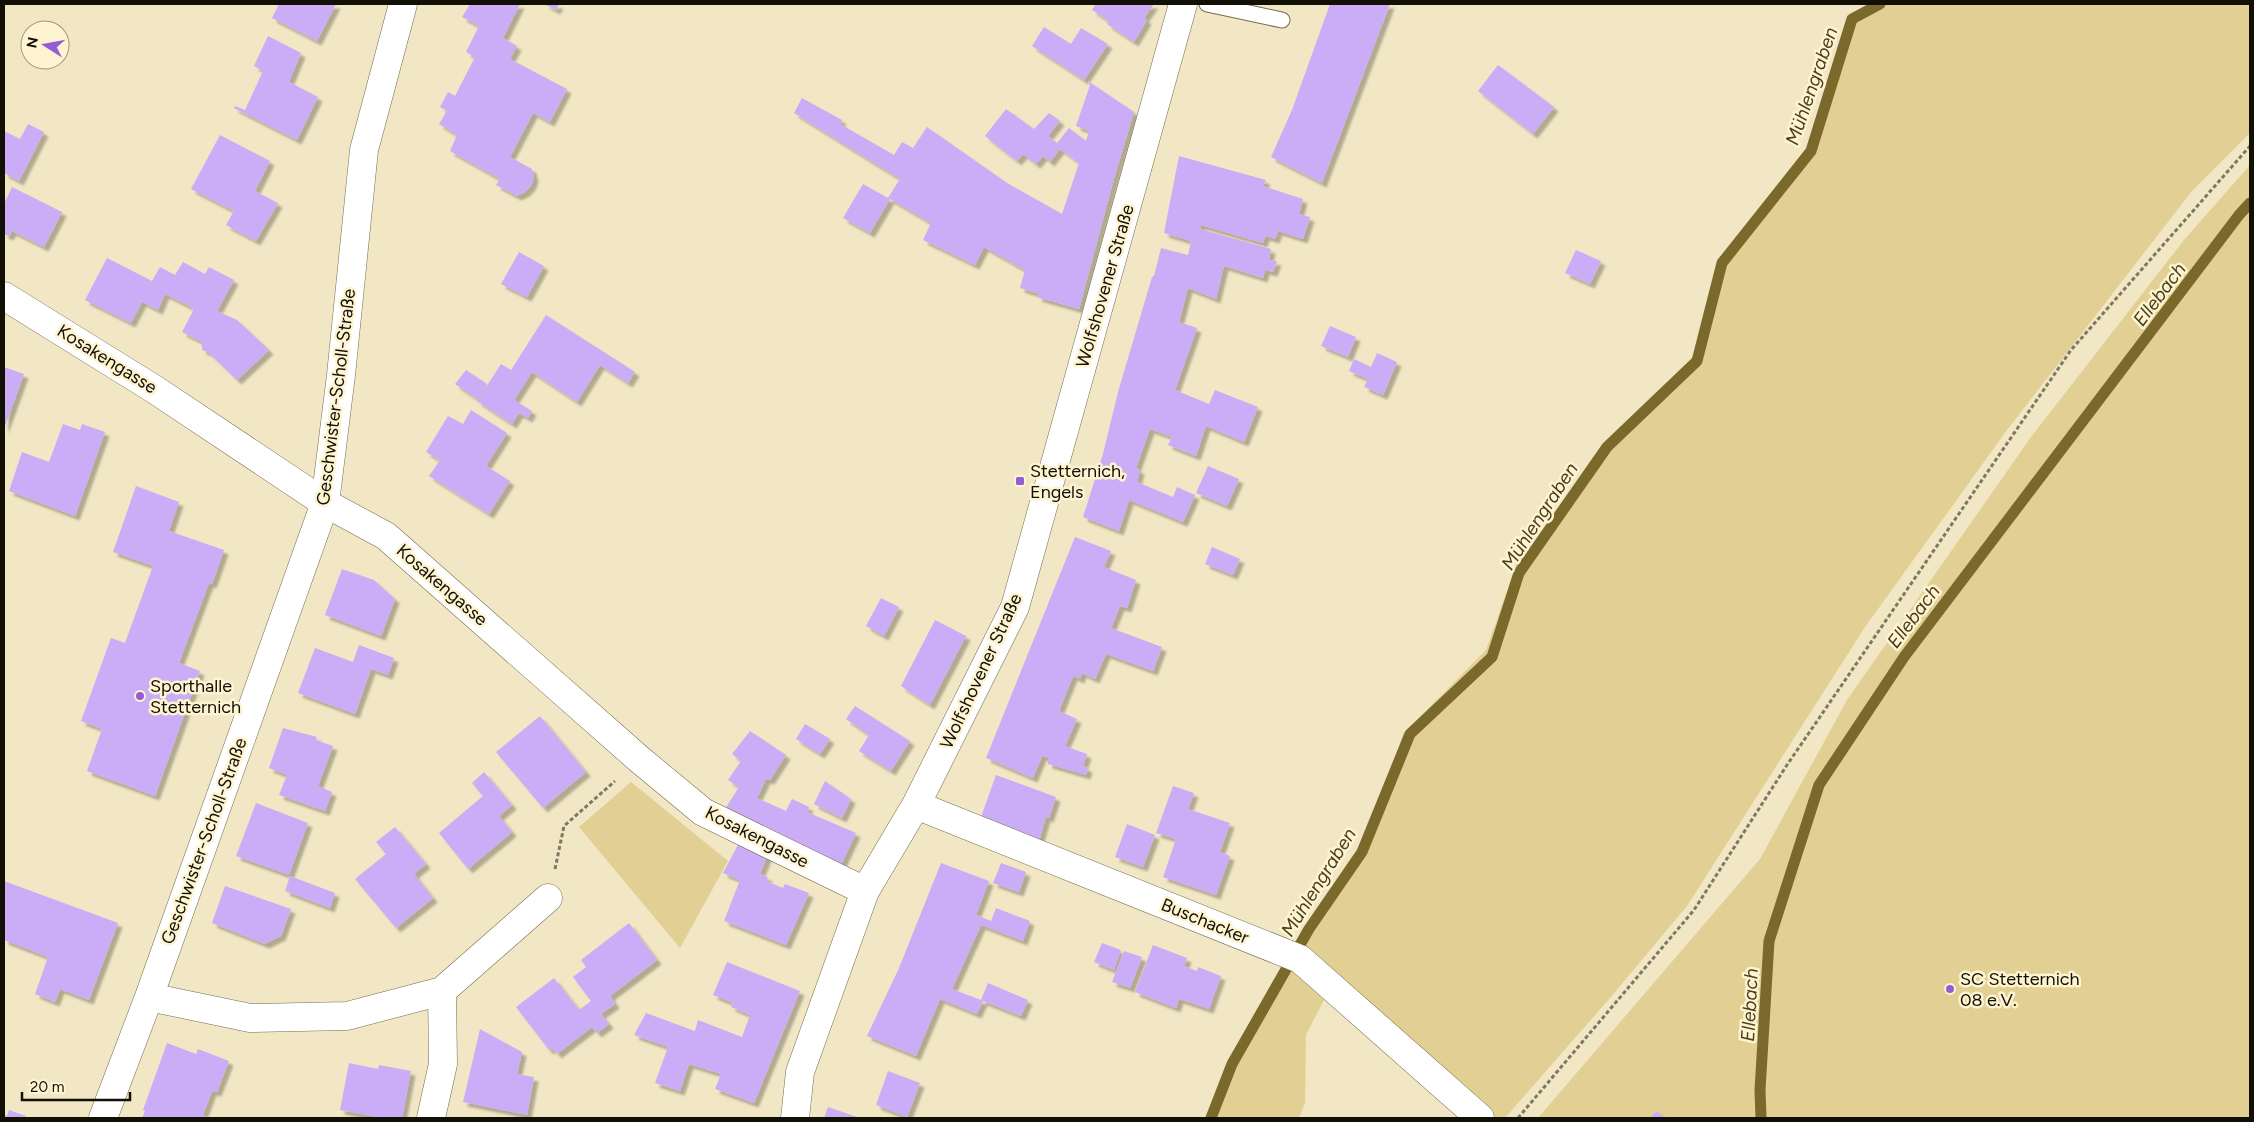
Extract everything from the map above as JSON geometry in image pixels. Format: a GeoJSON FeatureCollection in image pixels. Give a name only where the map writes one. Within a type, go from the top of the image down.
{"type":"FeatureCollection","features":[{"type":"Feature","properties":{"kind":"street","name":"Geschwister-Scholl-Straße"},"geometry":{"type":"LineString","coordinates":[[103,1118],[149,997],[325,502],[364,150],[403,4]]}},
{"type":"Feature","properties":{"kind":"street","name":"Wolfshovener Straße"},"geometry":{"type":"LineString","coordinates":[[795,1118],[800,1072],[865,891],[916,805],[1015,607],[1183,4]]}},
{"type":"Feature","properties":{"kind":"street","name":"Kosakengasse"},"geometry":{"type":"LineString","coordinates":[[4,296],[154,388],[325,502],[386,536],[639,759],[703,812],[865,891]]}},
{"type":"Feature","properties":{"kind":"street","name":"Buschacker"},"geometry":{"type":"LineString","coordinates":[[916,805],[1292,956],[1480,1118]]}},
{"type":"Feature","properties":{"kind":"street"},"geometry":{"type":"LineString","coordinates":[[149,997],[250,1018],[347,1016],[442,991],[548,898]]}},
{"type":"Feature","properties":{"kind":"street"},"geometry":{"type":"LineString","coordinates":[[431,1118],[442,1064],[442,991]]}},
{"type":"Feature","properties":{"kind":"lane"},"geometry":{"type":"LineString","coordinates":[[1206,4],[1282,20]]}},
{"type":"Feature","properties":{"kind":"path"},"geometry":{"type":"LineString","coordinates":[[1518,1118],[1694,910],[1787,764],[2071,350],[2250,146]]}},
{"type":"Feature","properties":{"kind":"path"},"geometry":{"type":"LineString","coordinates":[[548,898],[564,826],[639,759]]}},
{"type":"Feature","properties":{"kind":"shaded area"},"geometry":{"type":"Polygon","coordinates":[[[1874,4],[2250,4],[2250,133],[2192,191],[2007,430],[1865,627],[1687,906],[1610,998],[1505,1118],[1494,1118],[1304,945],[1364,854],[1403,734],[1486,650],[1516,566],[1604,445],[1694,359],[1717,263],[1809,147],[1850,18],[1874,4]]]}},
{"type":"Feature","properties":{"kind":"shaded area","name":"SC Stetternich 08 e.V."},"geometry":{"type":"Polygon","coordinates":[[[2250,165],[2250,1118],[1538,1118],[1760,859],[1847,700],[2031,437],[2184,240],[2250,165]]]}},
{"type":"Feature","properties":{"kind":"shaded area"},"geometry":{"type":"Polygon","coordinates":[[[631,782],[728,861],[680,948],[579,827],[631,782]]]}},
{"type":"Feature","properties":{"kind":"shaded area"},"geometry":{"type":"Polygon","coordinates":[[[1290,966],[1324,1000],[1306,1035],[1305,1103],[1299,1118],[1210,1118],[1228,1060],[1290,966]]]}},
{"type":"Feature","properties":{"kind":"building"},"geometry":{"type":"Polygon","coordinates":[[[279,4],[336,4],[317,41],[272,18],[279,4]]]}},
{"type":"Feature","properties":{"kind":"building"},"geometry":{"type":"Polygon","coordinates":[[[470,4],[520,4],[503,38],[517,46],[510,59],[567,89],[550,122],[533,113],[510,157],[532,169],[534,178],[531,186],[517,196],[496,185],[500,179],[450,151],[457,135],[439,124],[447,111],[440,107],[448,92],[455,96],[475,57],[466,52],[479,26],[462,17],[470,4]]]}},
{"type":"Feature","properties":{"kind":"building"},"geometry":{"type":"Polygon","coordinates":[[[544,4],[559,4],[556,10],[544,4]]]}},
{"type":"Feature","properties":{"kind":"building"},"geometry":{"type":"Polygon","coordinates":[[[1096,4],[1154,4],[1144,18],[1147,20],[1134,42],[1107,24],[1109,21],[1092,10],[1096,4]]]}},
{"type":"Feature","properties":{"kind":"building"},"geometry":{"type":"Polygon","coordinates":[[[1330,4],[1390,4],[1322,183],[1271,157],[1292,110],[1330,4]]]}},
{"type":"Feature","properties":{"kind":"building"},"geometry":{"type":"Polygon","coordinates":[[[1044,27],[1071,44],[1081,28],[1108,44],[1084,80],[1032,46],[1044,27]]]}},
{"type":"Feature","properties":{"kind":"building"},"geometry":{"type":"Polygon","coordinates":[[[268,36],[301,53],[289,82],[318,97],[297,140],[234,108],[235,106],[245,110],[263,71],[254,66],[268,36]]]}},
{"type":"Feature","properties":{"kind":"building"},"geometry":{"type":"Polygon","coordinates":[[[1498,65],[1554,107],[1533,134],[1478,91],[1498,65]]]}},
{"type":"Feature","properties":{"kind":"building"},"geometry":{"type":"Polygon","coordinates":[[[1088,81],[1134,112],[1079,309],[1037,297],[1039,294],[1020,288],[1025,270],[984,247],[975,265],[923,240],[931,223],[890,199],[870,233],[843,218],[863,184],[888,198],[900,179],[794,113],[802,98],[842,120],[840,124],[894,155],[902,142],[913,148],[927,127],[1007,183],[1062,214],[1079,163],[1060,149],[1050,162],[1043,156],[1036,164],[1023,154],[1017,161],[985,136],[1006,109],[1034,129],[1049,113],[1060,121],[1048,136],[1057,143],[1069,128],[1086,141],[1089,131],[1076,126],[1090,85],[1088,81]]]}},
{"type":"Feature","properties":{"kind":"building"},"geometry":{"type":"Polygon","coordinates":[[[28,124],[44,132],[19,181],[4,173],[4,131],[20,139],[28,124]]]}},
{"type":"Feature","properties":{"kind":"building"},"geometry":{"type":"Polygon","coordinates":[[[220,135],[270,161],[255,191],[278,203],[256,241],[226,225],[234,211],[191,189],[220,135]]]}},
{"type":"Feature","properties":{"kind":"building"},"geometry":{"type":"Polygon","coordinates":[[[1179,156],[1266,180],[1263,186],[1303,199],[1299,214],[1310,217],[1303,239],[1278,231],[1275,239],[1265,236],[1263,243],[1201,225],[1200,229],[1271,249],[1269,260],[1277,261],[1273,272],[1265,270],[1263,278],[1224,266],[1216,299],[1188,288],[1179,322],[1197,328],[1175,390],[1209,404],[1215,390],[1258,407],[1244,442],[1206,426],[1196,456],[1168,445],[1172,437],[1150,429],[1136,468],[1140,470],[1137,482],[1173,497],[1177,487],[1195,495],[1183,522],[1129,500],[1119,531],[1083,517],[1103,454],[1118,392],[1161,248],[1188,255],[1191,241],[1164,233],[1179,156]]]}},
{"type":"Feature","properties":{"kind":"building"},"geometry":{"type":"Polygon","coordinates":[[[12,187],[62,212],[44,247],[12,231],[9,236],[4,234],[4,204],[12,187]]]}},
{"type":"Feature","properties":{"kind":"building"},"geometry":{"type":"Polygon","coordinates":[[[1576,250],[1601,261],[1590,284],[1565,273],[1576,250]]]}},
{"type":"Feature","properties":{"kind":"building"},"geometry":{"type":"Polygon","coordinates":[[[519,252],[544,266],[527,297],[501,284],[519,252]]]}},
{"type":"Feature","properties":{"kind":"building"},"geometry":{"type":"Polygon","coordinates":[[[107,258],[152,281],[160,267],[175,275],[183,262],[205,274],[209,267],[234,280],[217,311],[237,320],[269,350],[237,380],[208,352],[202,350],[202,342],[182,332],[194,309],[189,306],[165,294],[158,310],[142,302],[131,323],[85,300],[107,258]]]}},
{"type":"Feature","properties":{"kind":"building"},"geometry":{"type":"Polygon","coordinates":[[[546,315],[635,372],[628,383],[600,365],[577,402],[532,372],[514,400],[532,411],[528,418],[519,413],[512,424],[477,401],[501,364],[511,370],[546,315]]]}},
{"type":"Feature","properties":{"kind":"building"},"geometry":{"type":"Polygon","coordinates":[[[1330,326],[1356,337],[1348,357],[1321,346],[1330,326]]]}},
{"type":"Feature","properties":{"kind":"building"},"geometry":{"type":"Polygon","coordinates":[[[1377,353],[1397,362],[1383,395],[1364,387],[1368,379],[1349,371],[1354,359],[1371,367],[1377,353]]]}},
{"type":"Feature","properties":{"kind":"building"},"geometry":{"type":"Polygon","coordinates":[[[4,367],[24,374],[4,429],[4,367]]]}},
{"type":"Feature","properties":{"kind":"building"},"geometry":{"type":"Polygon","coordinates":[[[466,370],[487,384],[477,399],[455,384],[466,370]]]}},
{"type":"Feature","properties":{"kind":"building"},"geometry":{"type":"Polygon","coordinates":[[[471,410],[507,433],[486,466],[510,481],[489,514],[429,476],[440,460],[426,452],[448,416],[463,424],[471,410]]]}},
{"type":"Feature","properties":{"kind":"building"},"geometry":{"type":"Polygon","coordinates":[[[63,424],[80,430],[82,424],[105,432],[75,516],[9,491],[22,452],[49,462],[63,424]]]}},
{"type":"Feature","properties":{"kind":"building"},"geometry":{"type":"Polygon","coordinates":[[[1208,466],[1239,479],[1227,506],[1196,493],[1208,466]]]}},
{"type":"Feature","properties":{"kind":"building","name":"Sporthalle Stetternich"},"geometry":{"type":"Polygon","coordinates":[[[136,486],[179,502],[169,531],[224,550],[212,584],[209,583],[179,663],[200,671],[155,796],[87,771],[102,729],[81,721],[111,638],[125,643],[153,566],[113,552],[136,486]]]}},
{"type":"Feature","properties":{"kind":"building"},"geometry":{"type":"Polygon","coordinates":[[[1075,537],[1111,551],[1104,567],[1136,580],[1127,608],[1120,606],[1111,628],[1162,647],[1153,671],[1106,654],[1095,679],[1082,673],[1080,679],[1073,676],[1059,711],[1077,719],[1065,746],[1087,754],[1083,766],[1088,768],[1086,775],[1048,764],[1048,758],[1042,756],[1033,778],[986,758],[1075,537]]]}},
{"type":"Feature","properties":{"kind":"building"},"geometry":{"type":"Polygon","coordinates":[[[1212,547],[1240,559],[1233,575],[1205,564],[1212,547]]]}},
{"type":"Feature","properties":{"kind":"building"},"geometry":{"type":"Polygon","coordinates":[[[342,569],[374,580],[395,599],[381,636],[325,615],[342,569]]]}},
{"type":"Feature","properties":{"kind":"building"},"geometry":{"type":"Polygon","coordinates":[[[881,598],[899,607],[884,636],[866,626],[881,598]]]}},
{"type":"Feature","properties":{"kind":"building"},"geometry":{"type":"Polygon","coordinates":[[[935,620],[966,636],[930,705],[901,686],[935,620]]]}},
{"type":"Feature","properties":{"kind":"building"},"geometry":{"type":"Polygon","coordinates":[[[359,645],[394,658],[388,675],[371,669],[355,714],[298,693],[315,648],[353,662],[359,645]]]}},
{"type":"Feature","properties":{"kind":"building"},"geometry":{"type":"Polygon","coordinates":[[[855,706],[910,741],[891,771],[859,751],[869,735],[846,719],[855,706]]]}},
{"type":"Feature","properties":{"kind":"building"},"geometry":{"type":"Polygon","coordinates":[[[540,716],[586,772],[543,808],[496,752],[540,716]]]}},
{"type":"Feature","properties":{"kind":"building"},"geometry":{"type":"Polygon","coordinates":[[[805,724],[830,739],[820,754],[796,739],[805,724]]]}},
{"type":"Feature","properties":{"kind":"building"},"geometry":{"type":"Polygon","coordinates":[[[283,728],[317,737],[316,740],[333,746],[318,786],[332,792],[325,811],[279,795],[287,775],[269,768],[283,728]]]}},
{"type":"Feature","properties":{"kind":"building"},"geometry":{"type":"Polygon","coordinates":[[[750,731],[786,755],[770,780],[766,779],[757,798],[786,811],[792,799],[809,807],[807,812],[856,833],[841,865],[725,809],[739,787],[728,780],[741,761],[732,754],[750,731]]]}},
{"type":"Feature","properties":{"kind":"building"},"geometry":{"type":"Polygon","coordinates":[[[484,772],[512,805],[499,816],[512,832],[468,869],[439,833],[483,796],[472,783],[484,772]]]}},
{"type":"Feature","properties":{"kind":"building"},"geometry":{"type":"Polygon","coordinates":[[[996,775],[1056,797],[1049,818],[1046,817],[1039,841],[981,817],[996,775]]]}},
{"type":"Feature","properties":{"kind":"building"},"geometry":{"type":"Polygon","coordinates":[[[825,781],[851,799],[842,818],[814,804],[825,781]]]}},
{"type":"Feature","properties":{"kind":"building"},"geometry":{"type":"Polygon","coordinates":[[[1173,786],[1194,793],[1188,809],[1230,823],[1220,852],[1230,856],[1216,895],[1163,877],[1176,839],[1156,833],[1173,786]]]}},
{"type":"Feature","properties":{"kind":"building"},"geometry":{"type":"Polygon","coordinates":[[[256,803],[308,823],[289,875],[236,856],[256,803]]]}},
{"type":"Feature","properties":{"kind":"building"},"geometry":{"type":"Polygon","coordinates":[[[1127,824],[1155,835],[1143,867],[1115,857],[1127,824]]]}},
{"type":"Feature","properties":{"kind":"building"},"geometry":{"type":"Polygon","coordinates":[[[395,827],[426,864],[414,874],[433,898],[396,928],[355,879],[386,854],[376,842],[395,827]]]}},
{"type":"Feature","properties":{"kind":"building"},"geometry":{"type":"Polygon","coordinates":[[[740,841],[768,854],[760,874],[768,877],[766,881],[783,888],[785,884],[809,893],[786,945],[724,921],[740,880],[723,873],[740,841]]]}},
{"type":"Feature","properties":{"kind":"building"},"geometry":{"type":"Polygon","coordinates":[[[941,863],[989,881],[976,915],[991,921],[996,908],[1030,921],[1023,941],[981,925],[952,989],[981,1000],[988,983],[1028,1000],[1021,1016],[983,1001],[977,1014],[940,999],[916,1056],[867,1036],[899,968],[941,863]]]}},
{"type":"Feature","properties":{"kind":"building"},"geometry":{"type":"Polygon","coordinates":[[[1001,863],[1026,872],[1019,892],[993,883],[1001,863]]]}},
{"type":"Feature","properties":{"kind":"building"},"geometry":{"type":"Polygon","coordinates":[[[290,876],[335,893],[330,908],[285,891],[290,876]]]}},
{"type":"Feature","properties":{"kind":"building"},"geometry":{"type":"Polygon","coordinates":[[[4,881],[118,923],[89,1000],[60,989],[55,1002],[35,994],[48,957],[4,940],[4,881]]]}},
{"type":"Feature","properties":{"kind":"building"},"geometry":{"type":"Polygon","coordinates":[[[225,886],[291,909],[281,936],[265,944],[212,923],[225,886]]]}},
{"type":"Feature","properties":{"kind":"building"},"geometry":{"type":"Polygon","coordinates":[[[629,923],[657,960],[610,996],[615,1004],[601,1014],[609,1024],[597,1033],[592,1027],[557,1054],[552,1048],[549,1050],[516,1007],[554,978],[579,1010],[591,1001],[573,977],[586,967],[581,960],[629,923]]]}},
{"type":"Feature","properties":{"kind":"building"},"geometry":{"type":"Polygon","coordinates":[[[1102,943],[1121,950],[1114,970],[1094,962],[1102,943]]]}},
{"type":"Feature","properties":{"kind":"building"},"geometry":{"type":"Polygon","coordinates":[[[1153,945],[1187,958],[1184,966],[1197,971],[1198,967],[1221,976],[1209,1009],[1179,999],[1176,1008],[1135,992],[1153,945]]]}},
{"type":"Feature","properties":{"kind":"building"},"geometry":{"type":"Polygon","coordinates":[[[1124,951],[1142,957],[1130,988],[1112,982],[1124,951]]]}},
{"type":"Feature","properties":{"kind":"building"},"geometry":{"type":"Polygon","coordinates":[[[727,962],[800,991],[754,1103],[715,1089],[721,1074],[689,1064],[680,1091],[655,1083],[668,1047],[634,1035],[646,1013],[695,1031],[698,1020],[742,1037],[750,1015],[731,1007],[733,1003],[713,995],[727,962]]]}},
{"type":"Feature","properties":{"kind":"building"},"geometry":{"type":"Polygon","coordinates":[[[480,1029],[522,1052],[517,1074],[534,1077],[527,1115],[463,1102],[480,1029]]]}},
{"type":"Feature","properties":{"kind":"building"},"geometry":{"type":"Polygon","coordinates":[[[167,1043],[196,1054],[198,1049],[229,1061],[217,1092],[212,1091],[203,1115],[210,1118],[142,1118],[145,1111],[143,1110],[167,1043]]]}},
{"type":"Feature","properties":{"kind":"building"},"geometry":{"type":"Polygon","coordinates":[[[349,1063],[378,1069],[379,1065],[411,1071],[402,1118],[382,1118],[340,1110],[349,1063]]]}},
{"type":"Feature","properties":{"kind":"building"},"geometry":{"type":"Polygon","coordinates":[[[888,1071],[920,1083],[907,1117],[876,1105],[888,1071]]]}},
{"type":"Feature","properties":{"kind":"building"},"geometry":{"type":"Polygon","coordinates":[[[828,1107],[860,1118],[824,1118],[828,1107]]]}},
{"type":"Feature","properties":{"kind":"building"},"geometry":{"type":"Polygon","coordinates":[[[9,1110],[26,1116],[25,1118],[4,1118],[4,1115],[7,1116],[9,1110]]]}},
{"type":"Feature","properties":{"kind":"building"},"geometry":{"type":"Polygon","coordinates":[[[1657,1111],[1665,1118],[1650,1118],[1657,1111]]]}},
{"type":"Feature","properties":{"kind":"waterway","name":"Mühlengraben"},"geometry":{"type":"LineString","coordinates":[[1211,1118],[1232,1064],[1309,929],[1362,852],[1410,734],[1492,657],[1519,573],[1607,447],[1697,361],[1722,263],[1811,151],[1852,19],[1880,4]]}},
{"type":"Feature","properties":{"kind":"waterway","name":"Ellebach"},"geometry":{"type":"LineString","coordinates":[[1761,1118],[1760,1090],[1769,941],[1819,785],[1904,657],[2250,203]]}},
{"type":"Feature","properties":{"kind":"place","name":"Stetternich, Engels"},"geometry":{"type":"Point","coordinates":[1020,481]}},
{"type":"Feature","properties":{"kind":"place","name":"Sporthalle Stetternich"},"geometry":{"type":"Point","coordinates":[140,696]}},
{"type":"Feature","properties":{"kind":"place","name":"SC Stetternich 08 e.V."},"geometry":{"type":"Point","coordinates":[1950,989]}}]}
